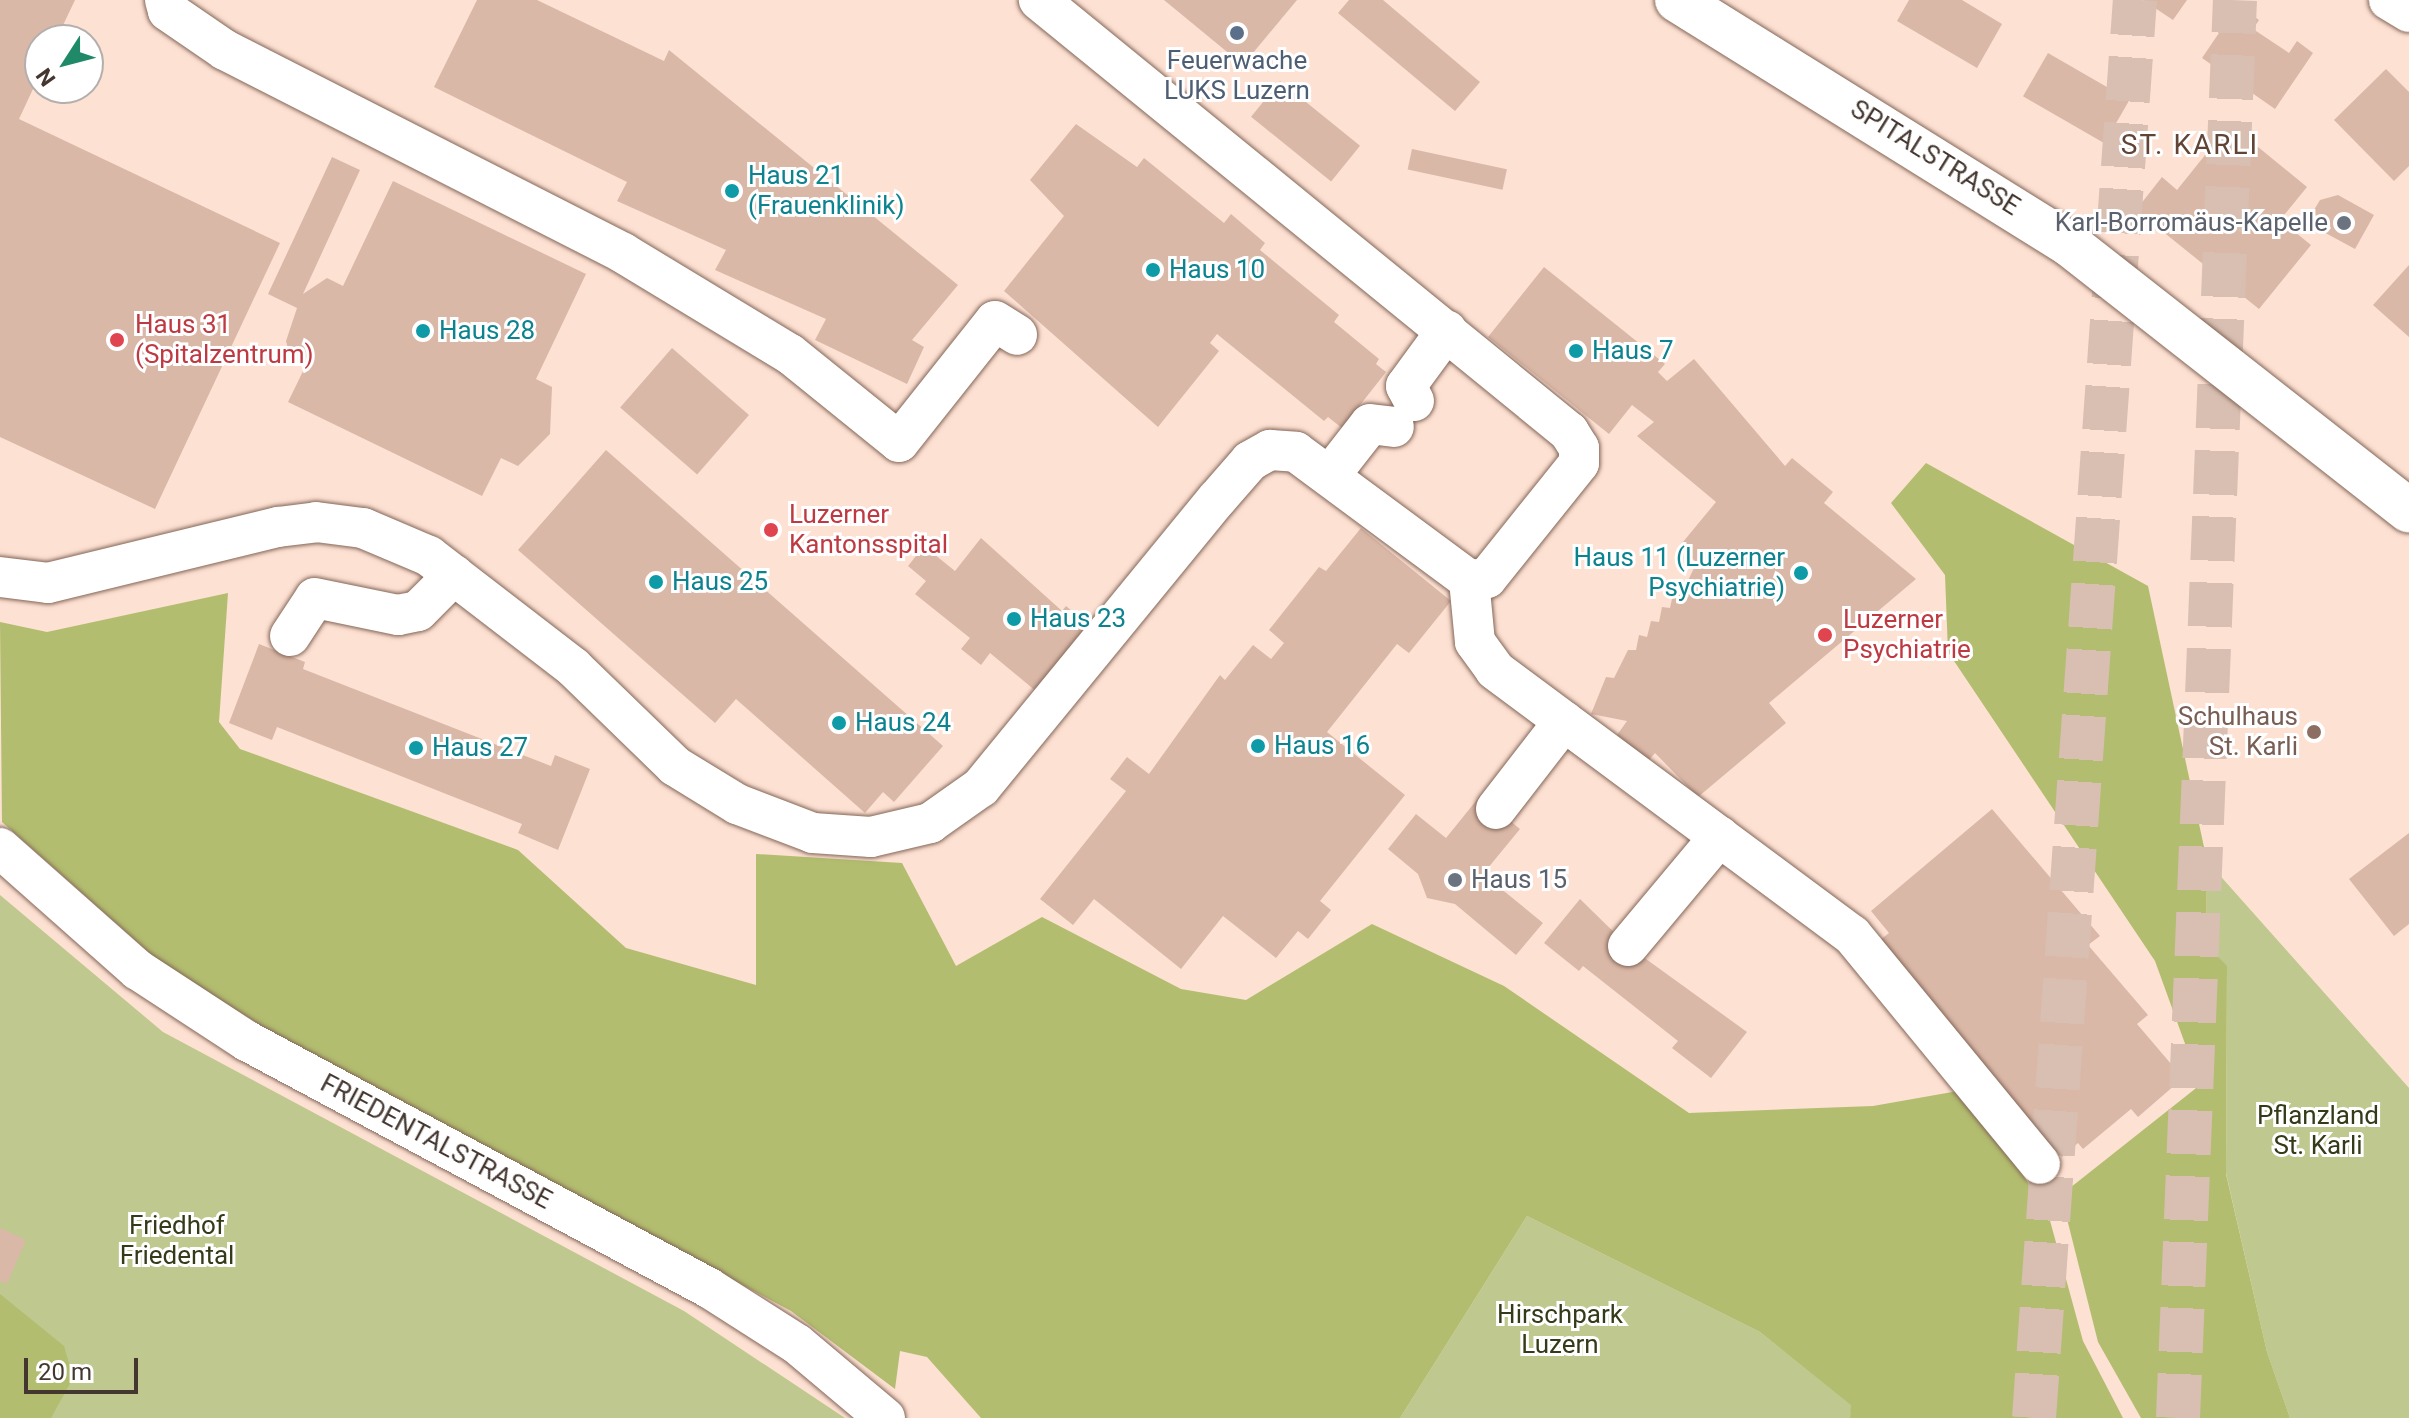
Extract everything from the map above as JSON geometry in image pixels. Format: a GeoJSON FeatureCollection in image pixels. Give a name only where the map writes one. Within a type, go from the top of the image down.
{"type":"FeatureCollection","features":[{"type":"Feature","properties":{"kind":"main road","name":"SPITALSTRASSE"},"geometry":{"type":"LineString","coordinates":[[1677,0],[2069,244],[2409,511]]}},
{"type":"Feature","properties":{"kind":"street"},"geometry":{"type":"LineString","coordinates":[[165,0],[168,11],[225,50],[623,253],[790,354],[899,442],[995,321],[1017,335]]}},
{"type":"Feature","properties":{"kind":"street"},"geometry":{"type":"LineString","coordinates":[[0,577],[48,583],[316,522],[363,528],[429,556],[573,667],[675,766],[737,804],[813,833],[871,837],[930,823],[981,787],[1250,461],[1270,450],[1294,451],[1331,474],[1469,580],[1487,578],[1579,463],[1579,448],[1569,432],[1039,0]]}},
{"type":"Feature","properties":{"kind":"street"},"geometry":{"type":"LineString","coordinates":[[2389,0],[2409,12]]}},
{"type":"Feature","properties":{"kind":"street"},"geometry":{"type":"LineString","coordinates":[[1331,474],[1370,424],[1404,414],[1406,386],[1447,330]]}},
{"type":"Feature","properties":{"kind":"street"},"geometry":{"type":"LineString","coordinates":[[290,636],[315,598],[398,615],[418,611],[454,575]]}},
{"type":"Feature","properties":{"kind":"street"},"geometry":{"type":"LineString","coordinates":[[1469,580],[1475,642],[1495,670],[1720,836],[1767,858],[1852,935],[2040,1164]]}},
{"type":"Feature","properties":{"kind":"street"},"geometry":{"type":"LineString","coordinates":[[1496,809],[1564,721]]}},
{"type":"Feature","properties":{"kind":"street"},"geometry":{"type":"LineString","coordinates":[[1628,946],[1720,836]]}},
{"type":"Feature","properties":{"kind":"street","name":"FRIEDENTALSTRASSE"},"geometry":{"type":"LineString","coordinates":[[0,848],[138,970],[247,1041],[709,1288],[797,1344],[885,1418]]}},
{"type":"Feature","properties":{"kind":"green space"},"geometry":{"type":"Polygon","coordinates":[[[1926,463],[2148,586],[2207,861],[2206,944],[2227,966],[2226,1174],[2267,1352],[2290,1418],[2141,1418],[2098,1342],[2061,1195],[2200,1085],[2155,961],[1948,652],[1945,575],[1891,503],[1926,463]]]}},
{"type":"Feature","properties":{"kind":"green space"},"geometry":{"type":"Polygon","coordinates":[[[228,593],[219,722],[240,749],[518,850],[626,948],[756,985],[756,854],[902,863],[956,966],[1042,917],[1181,989],[1246,1000],[1372,924],[1504,986],[1689,1113],[1873,1106],[1958,1091],[2046,1206],[2083,1341],[2123,1418],[1850,1418],[1851,1405],[1760,1332],[1527,1216],[1400,1418],[981,1418],[927,1357],[900,1351],[895,1389],[791,1311],[270,1031],[163,965],[2,822],[0,622],[47,632],[228,593]]]}},
{"type":"Feature","properties":{"kind":"green space","name":"Pflanzland St. Karli"},"geometry":{"type":"Polygon","coordinates":[[[2207,861],[2409,1088],[2409,1418],[2290,1418],[2267,1352],[2226,1173],[2227,967],[2206,944],[2207,861]]]}},
{"type":"Feature","properties":{"kind":"green space","name":"Friedhof Friedental"},"geometry":{"type":"Polygon","coordinates":[[[0,895],[163,1032],[684,1311],[845,1418],[0,1418],[0,895]]]}},
{"type":"Feature","properties":{"kind":"green space","name":"Hirschpark Luzern"},"geometry":{"type":"Polygon","coordinates":[[[1527,1216],[1760,1332],[1852,1405],[1850,1418],[1400,1418],[1527,1216]]]}},
{"type":"Feature","properties":{"kind":"green space"},"geometry":{"type":"Polygon","coordinates":[[[0,1294],[64,1346],[73,1378],[51,1418],[0,1418],[0,1294]]]}},
{"type":"Feature","properties":{"kind":"building","name":"Haus 31 (Spitalzentrum)"},"geometry":{"type":"Polygon","coordinates":[[[0,0],[75,0],[64,24],[24,24],[26,104],[19,119],[280,243],[155,509],[0,437],[0,0]]]}},
{"type":"Feature","properties":{"kind":"building","name":"Haus 21 (Frauenklinik)"},"geometry":{"type":"Polygon","coordinates":[[[477,0],[537,0],[664,61],[669,50],[958,285],[912,340],[924,347],[907,384],[815,340],[826,319],[715,270],[726,250],[617,201],[627,182],[434,87],[477,0]]]}},
{"type":"Feature","properties":{"kind":"building","name":"Feuerwache LUKS Luzern"},"geometry":{"type":"Polygon","coordinates":[[[1164,0],[1297,0],[1243,65],[1164,0]]]}},
{"type":"Feature","properties":{"kind":"building"},"geometry":{"type":"Polygon","coordinates":[[[1349,0],[1383,0],[1480,82],[1455,111],[1338,13],[1349,0]]]}},
{"type":"Feature","properties":{"kind":"building"},"geometry":{"type":"Polygon","coordinates":[[[1909,0],[1962,0],[2002,24],[1977,68],[1897,21],[1909,0]]]}},
{"type":"Feature","properties":{"kind":"building"},"geometry":{"type":"Polygon","coordinates":[[[2143,0],[2187,0],[2173,20],[2143,0]]]}},
{"type":"Feature","properties":{"kind":"building"},"geometry":{"type":"Polygon","coordinates":[[[2238,5],[2259,20],[2253,29],[2289,53],[2297,41],[2313,53],[2275,109],[2202,58],[2238,5]]]}},
{"type":"Feature","properties":{"kind":"building"},"geometry":{"type":"Polygon","coordinates":[[[2048,53],[2129,100],[2104,143],[2023,96],[2048,53]]]}},
{"type":"Feature","properties":{"kind":"building"},"geometry":{"type":"Polygon","coordinates":[[[2386,69],[2409,92],[2409,166],[2394,181],[2334,120],[2386,69]]]}},
{"type":"Feature","properties":{"kind":"building"},"geometry":{"type":"Polygon","coordinates":[[[1280,81],[1360,146],[1331,182],[1251,117],[1280,81]]]}},
{"type":"Feature","properties":{"kind":"building","name":"Haus 10"},"geometry":{"type":"Polygon","coordinates":[[[1076,124],[1137,167],[1144,158],[1224,223],[1231,214],[1265,243],[1260,250],[1339,315],[1334,322],[1379,359],[1376,364],[1386,372],[1342,428],[1328,417],[1324,421],[1217,334],[1210,343],[1219,351],[1158,427],[1004,291],[1064,216],[1030,180],[1076,124]]]}},
{"type":"Feature","properties":{"kind":"building"},"geometry":{"type":"Polygon","coordinates":[[[2230,124],[2307,187],[2280,220],[2311,245],[2259,309],[2136,210],[2162,177],[2177,190],[2230,124]]]}},
{"type":"Feature","properties":{"kind":"building"},"geometry":{"type":"Polygon","coordinates":[[[1412,149],[1507,169],[1503,190],[1408,170],[1412,149]]]}},
{"type":"Feature","properties":{"kind":"building","name":"Haus 28"},"geometry":{"type":"Polygon","coordinates":[[[332,157],[360,170],[303,294],[327,278],[343,286],[393,181],[586,274],[536,379],[552,387],[550,434],[518,466],[501,458],[482,496],[288,402],[306,365],[290,356],[286,341],[297,308],[268,294],[332,157]]]}},
{"type":"Feature","properties":{"kind":"building","name":"Karl-Borromäus-Kapelle"},"geometry":{"type":"Polygon","coordinates":[[[2338,195],[2374,215],[2355,249],[2320,230],[2314,210],[2320,200],[2338,195]]]}},
{"type":"Feature","properties":{"kind":"building"},"geometry":{"type":"Polygon","coordinates":[[[2409,265],[2409,337],[2373,305],[2409,265]]]}},
{"type":"Feature","properties":{"kind":"building","name":"Haus 11 (Luzerner Psychiatrie)"},"geometry":{"type":"Polygon","coordinates":[[[1544,267],[1665,364],[1658,372],[1667,381],[1694,359],[1785,466],[1792,458],[1833,492],[1824,503],[1916,579],[1769,703],[1786,723],[1698,797],[1655,753],[1649,760],[1617,735],[1627,721],[1591,714],[1606,677],[1614,678],[1628,650],[1636,650],[1639,635],[1647,637],[1651,621],[1659,622],[1662,607],[1670,608],[1673,594],[1681,595],[1695,566],[1703,567],[1678,548],[1716,502],[1637,436],[1654,422],[1632,405],[1609,434],[1488,337],[1544,267]]]}},
{"type":"Feature","properties":{"kind":"building"},"geometry":{"type":"Polygon","coordinates":[[[672,348],[749,415],[697,475],[620,408],[672,348]]]}},
{"type":"Feature","properties":{"kind":"building","name":"Haus 25"},"geometry":{"type":"Polygon","coordinates":[[[606,450],[943,746],[894,802],[883,792],[865,813],[736,699],[715,723],[518,550],[606,450]]]}},
{"type":"Feature","properties":{"kind":"building","name":"Haus 16"},"geometry":{"type":"Polygon","coordinates":[[[1361,528],[1451,601],[1409,653],[1397,644],[1327,732],[1405,795],[1320,901],[1331,910],[1308,939],[1298,931],[1276,958],[1223,916],[1181,969],[1094,899],[1073,925],[1040,899],[1126,791],[1110,779],[1127,757],[1149,774],[1220,675],[1225,680],[1253,645],[1271,659],[1284,643],[1269,630],[1319,567],[1326,571],[1361,528]]]}},
{"type":"Feature","properties":{"kind":"building","name":"Haus 23"},"geometry":{"type":"Polygon","coordinates":[[[981,538],[1062,611],[1066,606],[1090,626],[1037,692],[990,653],[981,665],[961,649],[970,638],[915,594],[926,581],[908,566],[924,546],[955,571],[981,538]]]}},
{"type":"Feature","properties":{"kind":"building","name":"Haus 27"},"geometry":{"type":"Polygon","coordinates":[[[259,644],[305,662],[303,669],[551,766],[555,755],[590,769],[558,850],[518,833],[522,824],[277,727],[272,740],[229,723],[259,644]]]}},
{"type":"Feature","properties":{"kind":"building","name":"Haus 15"},"geometry":{"type":"Polygon","coordinates":[[[1480,796],[1520,829],[1483,874],[1543,923],[1516,955],[1455,904],[1427,898],[1418,874],[1388,849],[1416,814],[1446,838],[1480,796]]]}},
{"type":"Feature","properties":{"kind":"building"},"geometry":{"type":"Polygon","coordinates":[[[1992,809],[2100,936],[2088,945],[2148,1015],[2137,1024],[2183,1078],[2138,1117],[2131,1109],[2083,1149],[2078,1143],[2062,1157],[2050,1144],[2043,1150],[1871,947],[1889,933],[1871,911],[1992,809]]]}},
{"type":"Feature","properties":{"kind":"building"},"geometry":{"type":"Polygon","coordinates":[[[2409,833],[2409,924],[2394,936],[2349,879],[2409,833]]]}},
{"type":"Feature","properties":{"kind":"building"},"geometry":{"type":"Polygon","coordinates":[[[1580,899],[1628,946],[1747,1032],[1711,1078],[1672,1048],[1678,1041],[1583,966],[1579,971],[1544,943],[1580,899]]]}},
{"type":"Feature","properties":{"kind":"building"},"geometry":{"type":"Polygon","coordinates":[[[0,1228],[26,1240],[7,1284],[0,1281],[0,1228]]]}},
{"type":"Feature","properties":{"kind":"tunnel"},"geometry":{"type":"LineString","coordinates":[[2034,1418],[2135,0]]}},
{"type":"Feature","properties":{"kind":"tunnel"},"geometry":{"type":"LineString","coordinates":[[2178,1418],[2235,0]]}},
{"type":"Feature","properties":{"kind":"place","name":"Feuerwache LUKS Luzern"},"geometry":{"type":"Point","coordinates":[1237,33]}},
{"type":"Feature","properties":{"kind":"place","name":"Haus 21 (Frauenklinik)"},"geometry":{"type":"Point","coordinates":[732,191]}},
{"type":"Feature","properties":{"kind":"place","name":"Karl-Borromäus-Kapelle"},"geometry":{"type":"Point","coordinates":[2344,223]}},
{"type":"Feature","properties":{"kind":"place","name":"Haus 10"},"geometry":{"type":"Point","coordinates":[1153,270]}},
{"type":"Feature","properties":{"kind":"place","name":"Haus 28"},"geometry":{"type":"Point","coordinates":[423,331]}},
{"type":"Feature","properties":{"kind":"place","name":"Haus 31 (Spitalzentrum)"},"geometry":{"type":"Point","coordinates":[117,340]}},
{"type":"Feature","properties":{"kind":"place","name":"Haus 7"},"geometry":{"type":"Point","coordinates":[1576,351]}},
{"type":"Feature","properties":{"kind":"place","name":"Luzerner Kantonsspital"},"geometry":{"type":"Point","coordinates":[771,530]}},
{"type":"Feature","properties":{"kind":"place","name":"Haus 11 (Luzerner Psychiatrie)"},"geometry":{"type":"Point","coordinates":[1801,573]}},
{"type":"Feature","properties":{"kind":"place","name":"Haus 25"},"geometry":{"type":"Point","coordinates":[656,582]}},
{"type":"Feature","properties":{"kind":"place","name":"Haus 23"},"geometry":{"type":"Point","coordinates":[1014,619]}},
{"type":"Feature","properties":{"kind":"place","name":"Luzerner Psychiatrie"},"geometry":{"type":"Point","coordinates":[1825,635]}},
{"type":"Feature","properties":{"kind":"place","name":"Haus 24"},"geometry":{"type":"Point","coordinates":[839,723]}},
{"type":"Feature","properties":{"kind":"place","name":"Schulhaus St. Karli"},"geometry":{"type":"Point","coordinates":[2314,732]}},
{"type":"Feature","properties":{"kind":"place","name":"Haus 16"},"geometry":{"type":"Point","coordinates":[1258,746]}},
{"type":"Feature","properties":{"kind":"place","name":"Haus 27"},"geometry":{"type":"Point","coordinates":[416,748]}},
{"type":"Feature","properties":{"kind":"place","name":"Haus 15"},"geometry":{"type":"Point","coordinates":[1455,880]}},
{"type":"Feature","properties":{"kind":"district","name":"ST. KARLI"},"geometry":{"type":"Point","coordinates":[2190,145]}}]}
